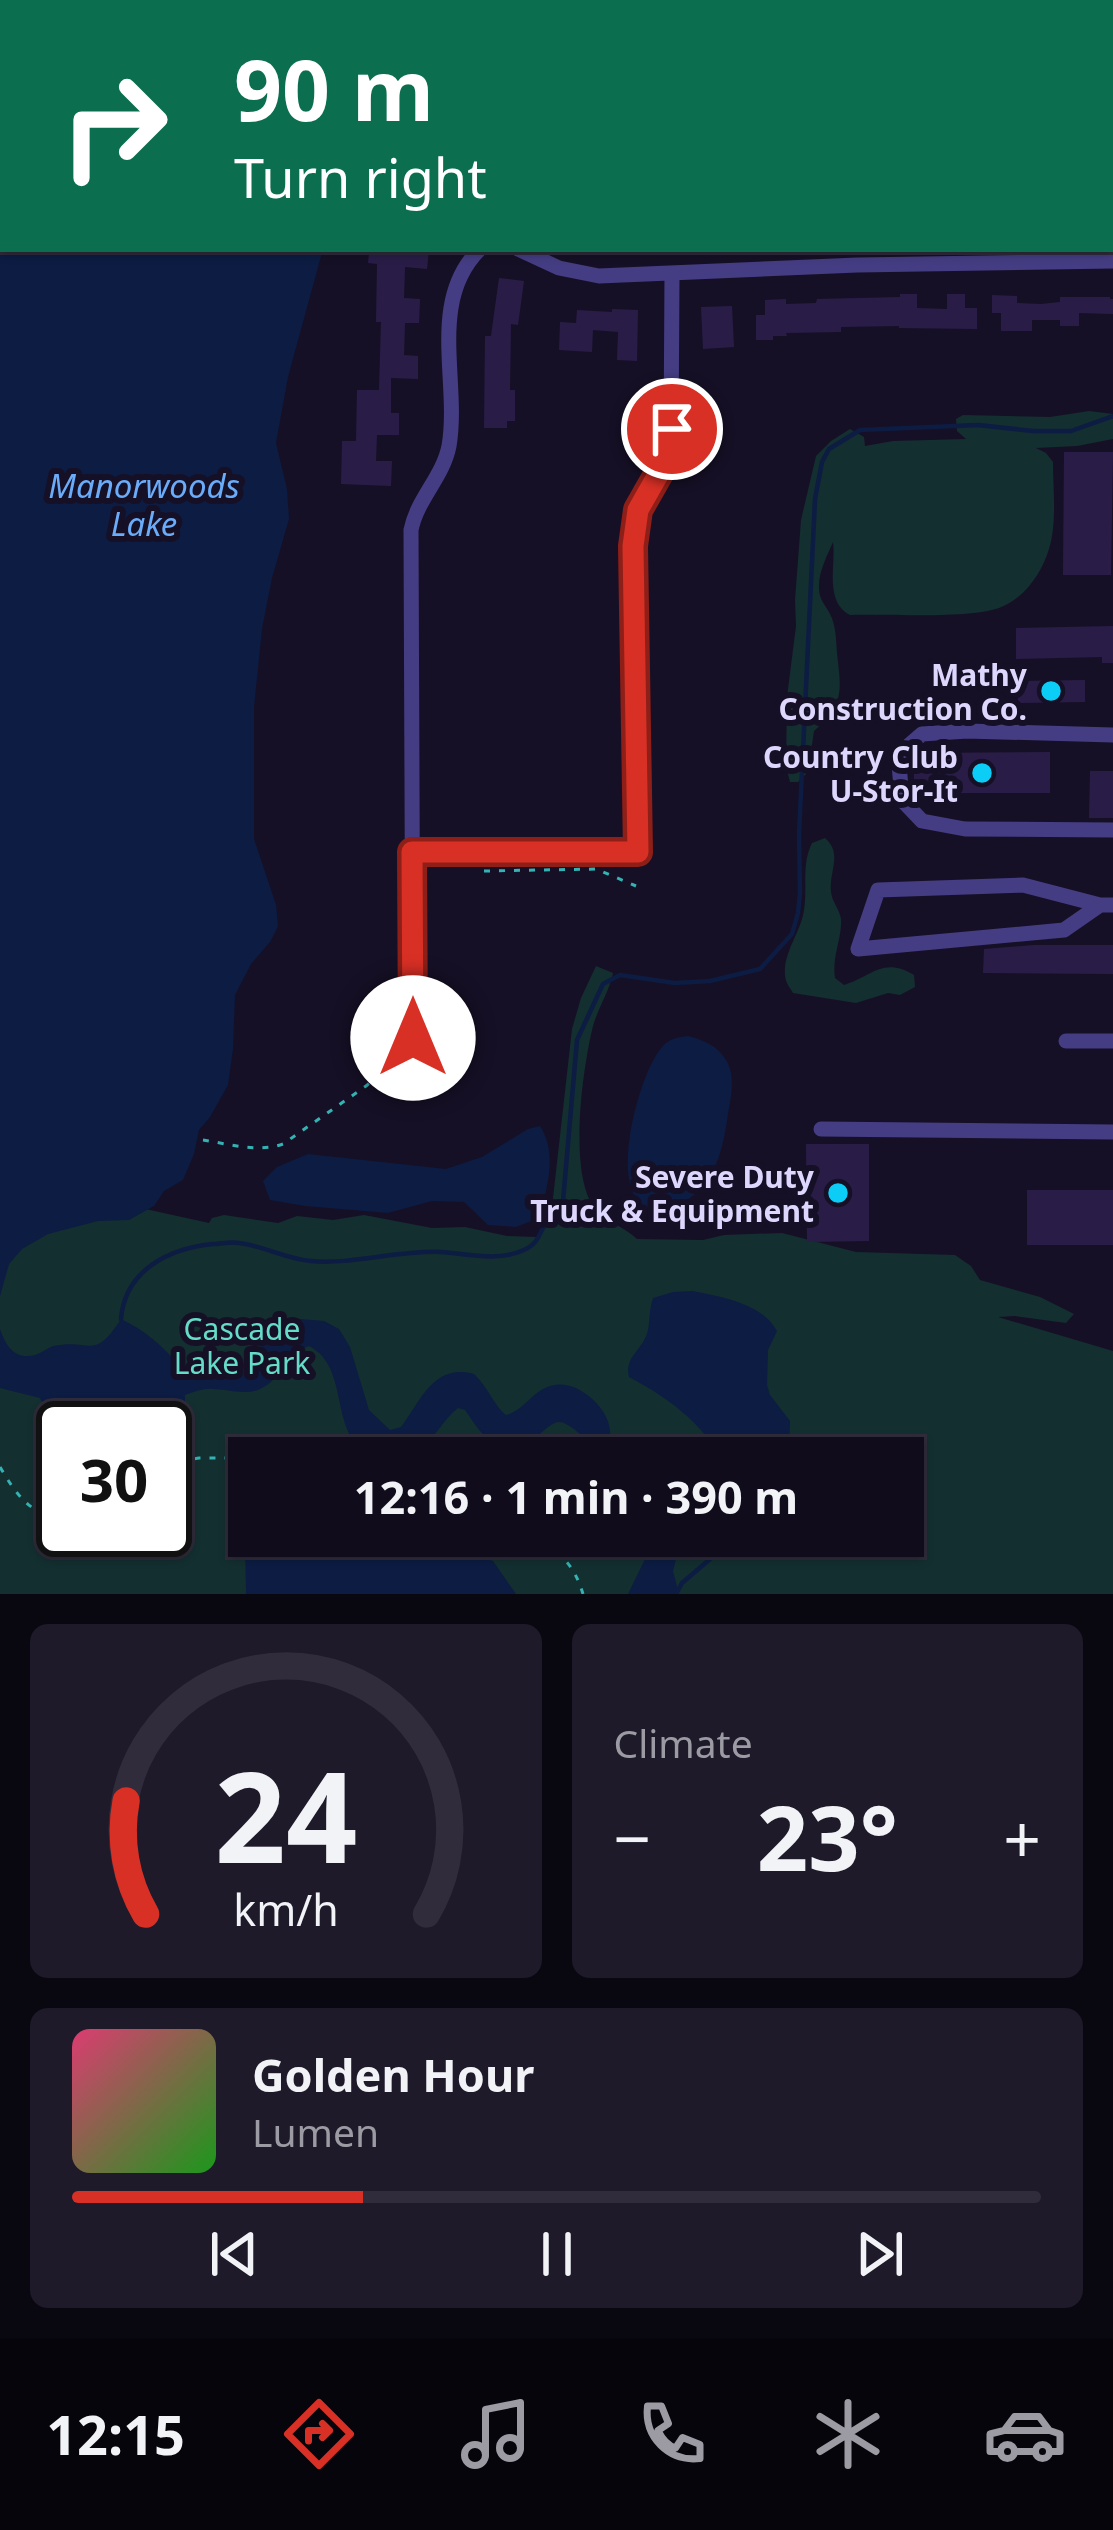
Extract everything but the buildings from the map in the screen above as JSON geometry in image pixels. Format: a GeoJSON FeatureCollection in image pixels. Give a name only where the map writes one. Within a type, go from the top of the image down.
{"type":"FeatureCollection","features":[{"type":"Feature","properties":{"kind":"street"},"geometry":{"type":"LineString","coordinates":[[413,1038],[411,530],[414,514],[448,451],[449,317],[461,274],[478,252]]}},
{"type":"Feature","properties":{"kind":"street"},"geometry":{"type":"LineString","coordinates":[[524,252],[578,273],[621,276],[857,265],[1113,262]]}},
{"type":"Feature","properties":{"kind":"street"},"geometry":{"type":"LineString","coordinates":[[412,852],[638,852],[633,546],[641,503],[664,465],[671,441],[672,274]]}},
{"type":"Feature","properties":{"kind":"street"},"geometry":{"type":"LineString","coordinates":[[1113,735],[922,734],[898,764],[902,800],[922,820],[965,829],[1113,830]]}},
{"type":"Feature","properties":{"kind":"street"},"geometry":{"type":"LineString","coordinates":[[1023,884],[1106,905],[1064,930],[858,949],[878,890],[1023,884]]}},
{"type":"Feature","properties":{"kind":"street"},"geometry":{"type":"LineString","coordinates":[[1066,1042],[1113,1041]]}},
{"type":"Feature","properties":{"kind":"street"},"geometry":{"type":"LineString","coordinates":[[821,1129],[1113,1132]]}},
{"type":"Feature","properties":{"kind":"path"},"geometry":{"type":"LineString","coordinates":[[484,871],[596,869],[636,886]]}},
{"type":"Feature","properties":{"kind":"path"},"geometry":{"type":"LineString","coordinates":[[203,1140],[259,1148],[283,1144],[392,1064]]}},
{"type":"Feature","properties":{"kind":"path"},"geometry":{"type":"LineString","coordinates":[[192,1459],[228,1458]]}},
{"type":"Feature","properties":{"kind":"path"},"geometry":{"type":"LineString","coordinates":[[0,1467],[18,1497],[36,1512]]}},
{"type":"Feature","properties":{"kind":"path"},"geometry":{"type":"LineString","coordinates":[[564,1557],[577,1574],[583,1594]]}},
{"type":"Feature","properties":{"kind":"green space"},"geometry":{"type":"Polygon","coordinates":[[[1089,411],[1113,414],[1113,439],[1036,448],[1053,462],[1052,536],[1034,579],[1009,603],[967,614],[850,615],[834,592],[833,542],[819,588],[835,628],[839,696],[814,731],[808,772],[798,782],[790,782],[787,697],[801,520],[816,456],[850,429],[864,437],[865,446],[966,439],[957,431],[956,419],[963,415],[1050,417],[1089,411]]]}},
{"type":"Feature","properties":{"kind":"green space"},"geometry":{"type":"Polygon","coordinates":[[[825,838],[833,850],[831,892],[841,919],[835,978],[844,985],[894,967],[914,975],[915,987],[900,995],[888,993],[856,1003],[793,993],[789,987],[785,967],[804,910],[809,851],[812,843],[825,838]]]}},
{"type":"Feature","properties":{"kind":"green space","name":"Cascade Lake Park"},"geometry":{"type":"Polygon","coordinates":[[[596,966],[613,973],[589,1044],[580,1122],[582,1175],[598,1212],[637,1239],[703,1240],[782,1233],[856,1252],[955,1255],[980,1280],[1040,1297],[1074,1314],[1066,1323],[998,1317],[1113,1351],[1113,1594],[0,1594],[0,1177],[209,1223],[224,1215],[278,1223],[297,1216],[333,1220],[364,1215],[432,1228],[465,1227],[536,1237],[553,1198],[572,1029],[596,966]]]}},
{"type":"Feature","properties":{"kind":"water","name":"Manorwoods Lake"},"geometry":{"type":"Polygon","coordinates":[[[0,252],[322,252],[288,377],[276,443],[289,519],[262,629],[254,707],[254,839],[276,905],[278,926],[235,995],[228,1085],[199,1130],[183,1180],[164,1191],[154,1206],[129,1220],[98,1221],[48,1234],[22,1249],[9,1264],[0,1296],[0,252]]]}},
{"type":"Feature","properties":{"kind":"water"},"geometry":{"type":"Polygon","coordinates":[[[688,1036],[714,1047],[729,1066],[732,1087],[726,1127],[716,1164],[704,1185],[681,1204],[658,1211],[641,1204],[631,1188],[630,1137],[653,1060],[668,1042],[688,1036]]]}},
{"type":"Feature","properties":{"kind":"water"},"geometry":{"type":"Polygon","coordinates":[[[540,1126],[550,1160],[545,1195],[539,1218],[516,1227],[488,1225],[464,1202],[432,1201],[388,1213],[270,1200],[263,1181],[277,1167],[308,1154],[446,1169],[482,1157],[540,1126]]]}},
{"type":"Feature","properties":{"kind":"water"},"geometry":{"type":"Polygon","coordinates":[[[673,1292],[728,1299],[770,1321],[777,1331],[768,1350],[767,1385],[790,1421],[790,1437],[707,1437],[681,1411],[629,1377],[629,1364],[648,1330],[653,1298],[673,1292]]]}},
{"type":"Feature","properties":{"kind":"water"},"geometry":{"type":"Polygon","coordinates":[[[288,1318],[324,1321],[339,1329],[350,1347],[369,1410],[390,1430],[401,1427],[430,1386],[460,1372],[474,1374],[506,1415],[541,1390],[555,1385],[573,1387],[604,1413],[609,1437],[584,1437],[558,1422],[536,1437],[485,1437],[465,1410],[458,1408],[432,1437],[352,1437],[332,1372],[309,1346],[260,1389],[206,1389],[185,1395],[185,1401],[41,1401],[0,1388],[0,1329],[12,1350],[28,1356],[53,1346],[97,1344],[121,1319],[154,1340],[180,1367],[221,1368],[249,1361],[288,1318]]]}},
{"type":"Feature","properties":{"kind":"water"},"geometry":{"type":"Polygon","coordinates":[[[245,1557],[479,1557],[493,1561],[516,1594],[246,1594],[245,1557]]]}},
{"type":"Feature","properties":{"kind":"water"},"geometry":{"type":"Polygon","coordinates":[[[677,1557],[673,1571],[679,1594],[628,1594],[645,1559],[677,1557]]]}},
{"type":"Feature","properties":{"kind":"waterway"},"geometry":{"type":"LineString","coordinates":[[121,1319],[124,1302],[140,1275],[164,1257],[195,1247],[236,1242],[327,1262],[425,1252],[504,1256],[533,1245],[563,1201],[577,1040],[603,984],[620,975],[675,983],[710,981],[760,969],[792,934],[800,893],[815,499],[829,449],[860,430],[978,425],[1071,431],[1113,416]]}},
{"type":"Feature","properties":{"kind":"waterway"},"geometry":{"type":"LineString","coordinates":[[676,1594],[712,1557]]}},
{"type":"Feature","properties":{"kind":"place","name":"Mathy Construction Co."},"geometry":{"type":"Point","coordinates":[1051,691]}},
{"type":"Feature","properties":{"kind":"place","name":"Country Club U-Stor-It"},"geometry":{"type":"Point","coordinates":[982,773]}},
{"type":"Feature","properties":{"kind":"place","name":"Severe Duty Truck & Equipment"},"geometry":{"type":"Point","coordinates":[838,1193]}},
{"type":"Feature","properties":{"kind":"route"},"geometry":{"type":"LineString","coordinates":[[413,1038],[412,852],[638,852],[633,546],[638,510],[667,459],[672,429]]}}]}
